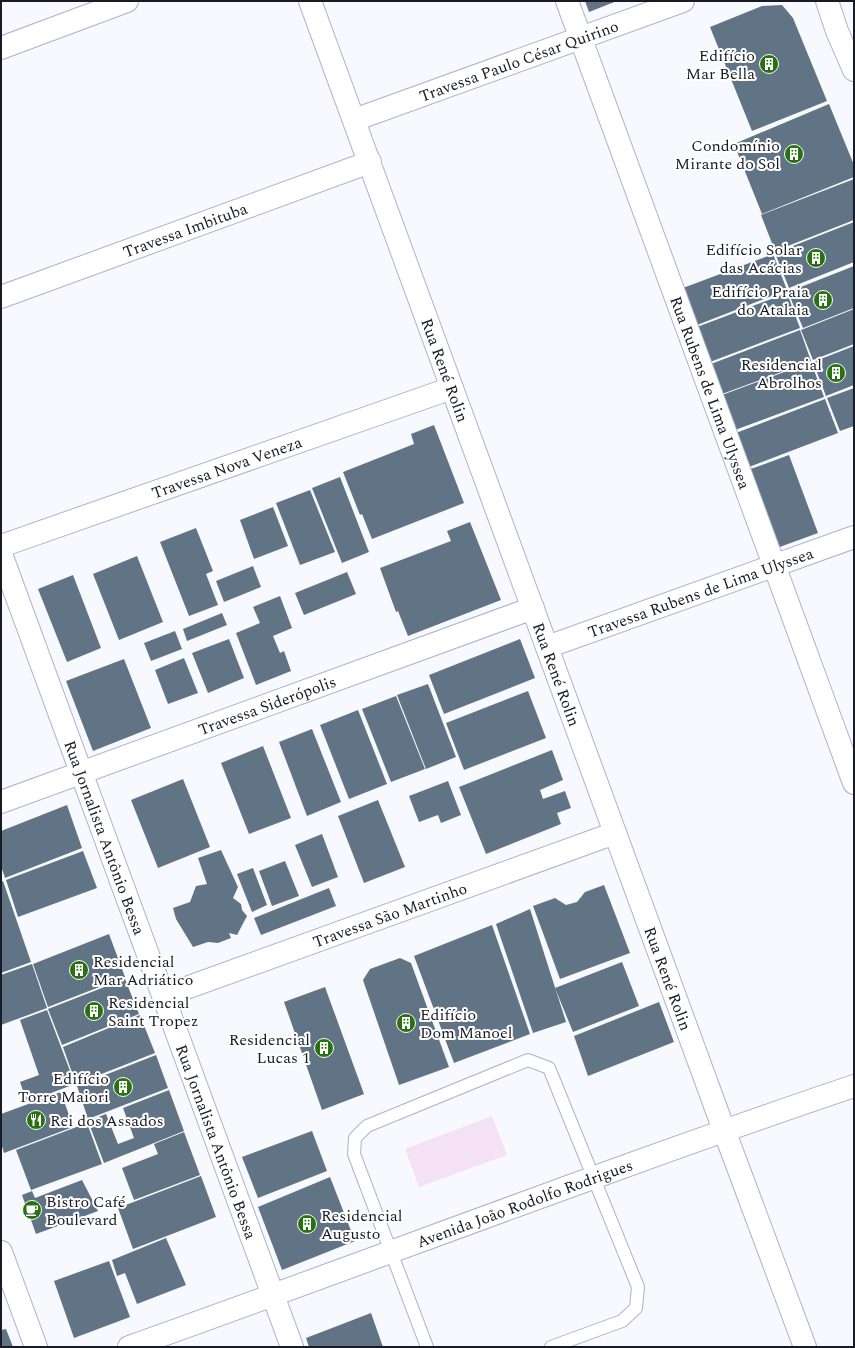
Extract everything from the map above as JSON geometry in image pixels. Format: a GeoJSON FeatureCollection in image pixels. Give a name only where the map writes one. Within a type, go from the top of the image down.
{"type":"FeatureCollection","features":[{"type":"Feature","properties":{"kind":"street"},"geometry":{"type":"LineString","coordinates":[[1,48],[127,1]]}},
{"type":"Feature","properties":{"kind":"street","name":"Rua René Rolin"},"geometry":{"type":"LineString","coordinates":[[310,1],[805,1347]]}},
{"type":"Feature","properties":{"kind":"street","name":"Rua Rubens de Lima Ulyssea"},"geometry":{"type":"LineString","coordinates":[[567,1],[854,783]]}},
{"type":"Feature","properties":{"kind":"street","name":"Travessa Paulo César Quirino"},"geometry":{"type":"LineString","coordinates":[[354,120],[683,1]]}},
{"type":"Feature","properties":{"kind":"street"},"geometry":{"type":"LineString","coordinates":[[827,1],[837,30],[854,70]]}},
{"type":"Feature","properties":{"kind":"street","name":"Travessa Imbituba"},"geometry":{"type":"LineString","coordinates":[[1,297],[370,162]]}},
{"type":"Feature","properties":{"kind":"street","name":"Travessa Nova Veneza"},"geometry":{"type":"LineString","coordinates":[[1,546],[452,388]]}},
{"type":"Feature","properties":{"kind":"street","name":"Travessa Rubens de Lima Ulyssea"},"geometry":{"type":"LineString","coordinates":[[548,647],[854,537]]}},
{"type":"Feature","properties":{"kind":"street","name":"Rua Jornalista Antônio Bessa"},"geometry":{"type":"LineString","coordinates":[[1,554],[292,1347]]}},
{"type":"Feature","properties":{"kind":"street","name":"Travessa Siderópolis"},"geometry":{"type":"LineString","coordinates":[[1,802],[82,774],[533,608]]}},
{"type":"Feature","properties":{"kind":"street","name":"Travessa São Martinho"},"geometry":{"type":"LineString","coordinates":[[164,996],[615,833]]}},
{"type":"Feature","properties":{"kind":"street","name":"Avenida João Rodolfo Rodrigues"},"geometry":{"type":"LineString","coordinates":[[129,1347],[391,1253],[724,1130],[854,1086]]}},
{"type":"Feature","properties":{"kind":"street"},"geometry":{"type":"LineString","coordinates":[[1,1252],[36,1347]]}},
{"type":"Feature","properties":{"kind":"lane"},"geometry":{"type":"LineString","coordinates":[[427,1347],[354,1154],[355,1138],[367,1126],[528,1060],[549,1068],[638,1287],[636,1308],[622,1322],[550,1347]]}},
{"type":"Feature","properties":{"kind":"shaded area"},"geometry":{"type":"Polygon","coordinates":[[[492,1116],[507,1155],[419,1187],[405,1149],[492,1116]]]}},
{"type":"Feature","properties":{"kind":"building"},"geometry":{"type":"Polygon","coordinates":[[[585,1],[617,1],[589,12],[585,1]]]}},
{"type":"Feature","properties":{"kind":"building","name":"Edifício Mar Bella"},"geometry":{"type":"Polygon","coordinates":[[[782,5],[793,18],[827,101],[752,131],[710,27],[762,6],[782,5]]]}},
{"type":"Feature","properties":{"kind":"building","name":"Condomínio Mirante do Sol"},"geometry":{"type":"Polygon","coordinates":[[[829,104],[854,165],[854,177],[762,214],[734,144],[829,104]]]}},
{"type":"Feature","properties":{"kind":"building"},"geometry":{"type":"Polygon","coordinates":[[[854,179],[854,220],[775,251],[761,215],[854,179]]]}},
{"type":"Feature","properties":{"kind":"building","name":"Edifício Solar das Acácias"},"geometry":{"type":"Polygon","coordinates":[[[854,222],[854,262],[789,288],[775,253],[854,222]]]}},
{"type":"Feature","properties":{"kind":"building"},"geometry":{"type":"Polygon","coordinates":[[[773,254],[787,290],[697,325],[683,288],[773,254]]]}},
{"type":"Feature","properties":{"kind":"building","name":"Edifício Praia do Atalaia"},"geometry":{"type":"Polygon","coordinates":[[[854,266],[854,308],[803,328],[788,292],[854,266]]]}},
{"type":"Feature","properties":{"kind":"building"},"geometry":{"type":"Polygon","coordinates":[[[787,293],[800,328],[710,362],[697,327],[787,293]]]}},
{"type":"Feature","properties":{"kind":"building"},"geometry":{"type":"Polygon","coordinates":[[[854,309],[854,344],[813,360],[801,330],[854,309]]]}},
{"type":"Feature","properties":{"kind":"building"},"geometry":{"type":"Polygon","coordinates":[[[800,330],[811,361],[722,394],[711,364],[800,330]]]}},
{"type":"Feature","properties":{"kind":"building","name":"Residencial Abrolhos"},"geometry":{"type":"Polygon","coordinates":[[[854,346],[854,385],[826,396],[813,362],[854,346]]]}},
{"type":"Feature","properties":{"kind":"building"},"geometry":{"type":"Polygon","coordinates":[[[811,362],[824,397],[735,430],[722,395],[811,362]]]}},
{"type":"Feature","properties":{"kind":"building"},"geometry":{"type":"Polygon","coordinates":[[[854,388],[854,426],[840,431],[827,398],[854,388]]]}},
{"type":"Feature","properties":{"kind":"building"},"geometry":{"type":"Polygon","coordinates":[[[825,399],[838,433],[749,467],[736,433],[825,399]]]}},
{"type":"Feature","properties":{"kind":"building"},"geometry":{"type":"Polygon","coordinates":[[[434,425],[464,503],[372,539],[362,514],[360,515],[343,472],[414,444],[411,434],[434,425]]]}},
{"type":"Feature","properties":{"kind":"building"},"geometry":{"type":"Polygon","coordinates":[[[789,455],[818,533],[777,548],[748,470],[789,455]]]}},
{"type":"Feature","properties":{"kind":"building"},"geometry":{"type":"Polygon","coordinates":[[[340,477],[369,552],[342,563],[312,488],[340,477]]]}},
{"type":"Feature","properties":{"kind":"building"},"geometry":{"type":"Polygon","coordinates":[[[310,490],[335,552],[300,565],[276,503],[310,490]]]}},
{"type":"Feature","properties":{"kind":"building"},"geometry":{"type":"Polygon","coordinates":[[[273,507],[288,546],[254,559],[240,520],[273,507]]]}},
{"type":"Feature","properties":{"kind":"building"},"geometry":{"type":"Polygon","coordinates":[[[470,522],[501,600],[408,636],[398,611],[396,612],[380,568],[451,541],[447,531],[470,522]]]}},
{"type":"Feature","properties":{"kind":"building"},"geometry":{"type":"Polygon","coordinates":[[[196,528],[213,571],[206,574],[218,605],[189,616],[160,542],[196,528]]]}},
{"type":"Feature","properties":{"kind":"building"},"geometry":{"type":"Polygon","coordinates":[[[137,556],[163,622],[119,640],[93,574],[137,556]]]}},
{"type":"Feature","properties":{"kind":"building"},"geometry":{"type":"Polygon","coordinates":[[[253,566],[261,587],[224,602],[216,581],[253,566]]]}},
{"type":"Feature","properties":{"kind":"building"},"geometry":{"type":"Polygon","coordinates":[[[347,572],[356,594],[304,615],[295,593],[347,572]]]}},
{"type":"Feature","properties":{"kind":"building"},"geometry":{"type":"Polygon","coordinates":[[[73,575],[101,648],[67,662],[38,589],[73,575]]]}},
{"type":"Feature","properties":{"kind":"building"},"geometry":{"type":"Polygon","coordinates":[[[280,596],[292,628],[273,636],[280,653],[284,651],[291,671],[256,685],[236,633],[260,623],[253,607],[280,596]]]}},
{"type":"Feature","properties":{"kind":"building"},"geometry":{"type":"Polygon","coordinates":[[[222,613],[227,625],[187,641],[183,629],[222,613]]]}},
{"type":"Feature","properties":{"kind":"building"},"geometry":{"type":"Polygon","coordinates":[[[175,631],[182,649],[151,661],[144,643],[175,631]]]}},
{"type":"Feature","properties":{"kind":"building"},"geometry":{"type":"Polygon","coordinates":[[[229,639],[244,678],[208,693],[192,653],[229,639]]]}},
{"type":"Feature","properties":{"kind":"building"},"geometry":{"type":"Polygon","coordinates":[[[520,639],[535,678],[444,714],[429,675],[520,639]]]}},
{"type":"Feature","properties":{"kind":"building"},"geometry":{"type":"Polygon","coordinates":[[[184,658],[198,693],[168,704],[155,670],[184,658]]]}},
{"type":"Feature","properties":{"kind":"building"},"geometry":{"type":"Polygon","coordinates":[[[124,659],[151,728],[93,751],[66,681],[124,659]]]}},
{"type":"Feature","properties":{"kind":"building"},"geometry":{"type":"Polygon","coordinates":[[[428,684],[456,757],[426,769],[397,695],[428,684]]]}},
{"type":"Feature","properties":{"kind":"building"},"geometry":{"type":"Polygon","coordinates":[[[528,691],[546,738],[464,770],[446,723],[528,691]]]}},
{"type":"Feature","properties":{"kind":"building"},"geometry":{"type":"Polygon","coordinates":[[[396,696],[425,769],[391,782],[362,709],[396,696]]]}},
{"type":"Feature","properties":{"kind":"building"},"geometry":{"type":"Polygon","coordinates":[[[358,710],[387,784],[349,799],[320,725],[358,710]]]}},
{"type":"Feature","properties":{"kind":"building"},"geometry":{"type":"Polygon","coordinates":[[[312,729],[341,802],[307,816],[279,742],[312,729]]]}},
{"type":"Feature","properties":{"kind":"building"},"geometry":{"type":"Polygon","coordinates":[[[263,746],[291,818],[249,834],[221,763],[263,746]]]}},
{"type":"Feature","properties":{"kind":"building"},"geometry":{"type":"Polygon","coordinates":[[[552,750],[563,780],[540,790],[543,799],[565,791],[571,808],[557,813],[561,824],[486,854],[459,787],[552,750]]]}},
{"type":"Feature","properties":{"kind":"building"},"geometry":{"type":"Polygon","coordinates":[[[183,779],[210,847],[158,868],[131,800],[183,779]]]}},
{"type":"Feature","properties":{"kind":"building"},"geometry":{"type":"Polygon","coordinates":[[[448,781],[461,815],[441,823],[438,815],[419,822],[409,796],[448,781]]]}},
{"type":"Feature","properties":{"kind":"building"},"geometry":{"type":"Polygon","coordinates":[[[378,800],[405,867],[364,883],[338,816],[378,800]]]}},
{"type":"Feature","properties":{"kind":"building"},"geometry":{"type":"Polygon","coordinates":[[[67,805],[82,848],[5,878],[1,866],[1,831],[67,805]]]}},
{"type":"Feature","properties":{"kind":"building"},"geometry":{"type":"Polygon","coordinates":[[[322,834],[338,877],[312,887],[295,845],[322,834]]]}},
{"type":"Feature","properties":{"kind":"building"},"geometry":{"type":"Polygon","coordinates":[[[221,850],[238,887],[233,898],[241,904],[242,910],[247,916],[237,935],[229,933],[231,938],[218,943],[208,942],[193,947],[176,919],[173,908],[190,902],[196,886],[207,884],[198,858],[221,850]]]}},
{"type":"Feature","properties":{"kind":"building"},"geometry":{"type":"Polygon","coordinates":[[[83,851],[97,888],[18,917],[6,880],[83,851]]]}},
{"type":"Feature","properties":{"kind":"building"},"geometry":{"type":"Polygon","coordinates":[[[285,861],[299,896],[272,906],[259,871],[285,861]]]}},
{"type":"Feature","properties":{"kind":"building"},"geometry":{"type":"Polygon","coordinates":[[[253,868],[267,905],[252,912],[237,874],[253,868]]]}},
{"type":"Feature","properties":{"kind":"building"},"geometry":{"type":"Polygon","coordinates":[[[3,881],[31,962],[1,973],[1,882],[3,881]]]}},
{"type":"Feature","properties":{"kind":"building"},"geometry":{"type":"Polygon","coordinates":[[[604,885],[630,953],[560,979],[533,906],[555,898],[566,905],[577,902],[585,892],[604,885]]]}},
{"type":"Feature","properties":{"kind":"building"},"geometry":{"type":"Polygon","coordinates":[[[329,888],[336,906],[261,935],[254,918],[329,888]]]}},
{"type":"Feature","properties":{"kind":"building"},"geometry":{"type":"Polygon","coordinates":[[[530,909],[566,1022],[533,1033],[496,924],[530,909]]]}},
{"type":"Feature","properties":{"kind":"building"},"geometry":{"type":"Polygon","coordinates":[[[492,925],[530,1034],[454,1063],[414,956],[492,925]]]}},
{"type":"Feature","properties":{"kind":"building","name":"Residencial Mar Adriático"},"geometry":{"type":"Polygon","coordinates":[[[109,934],[125,977],[48,1007],[33,964],[109,934]]]}},
{"type":"Feature","properties":{"kind":"building","name":"Edifício Dom Manoel"},"geometry":{"type":"Polygon","coordinates":[[[400,958],[411,963],[449,1067],[399,1085],[363,980],[370,969],[400,958]]]}},
{"type":"Feature","properties":{"kind":"building"},"geometry":{"type":"Polygon","coordinates":[[[622,962],[639,1006],[573,1032],[555,988],[622,962]]]}},
{"type":"Feature","properties":{"kind":"building"},"geometry":{"type":"Polygon","coordinates":[[[32,964],[47,1008],[1,1025],[1,975],[32,964]]]}},
{"type":"Feature","properties":{"kind":"building","name":"Residencial Saint Tropez"},"geometry":{"type":"Polygon","coordinates":[[[125,979],[139,1014],[62,1045],[48,1009],[125,979]]]}},
{"type":"Feature","properties":{"kind":"building","name":"Residencial Lucas 1"},"geometry":{"type":"Polygon","coordinates":[[[325,987],[364,1094],[322,1110],[284,1002],[325,987]]]}},
{"type":"Feature","properties":{"kind":"building"},"geometry":{"type":"Polygon","coordinates":[[[659,1002],[674,1042],[588,1076],[574,1036],[659,1002]]]}},
{"type":"Feature","properties":{"kind":"building"},"geometry":{"type":"Polygon","coordinates":[[[47,1010],[75,1084],[27,1102],[20,1082],[39,1075],[20,1020],[47,1010]]]}},
{"type":"Feature","properties":{"kind":"building"},"geometry":{"type":"Polygon","coordinates":[[[140,1015],[155,1053],[76,1084],[63,1047],[140,1015]]]}},
{"type":"Feature","properties":{"kind":"building","name":"Edifício Torre Maiori"},"geometry":{"type":"Polygon","coordinates":[[[156,1055],[168,1088],[88,1119],[77,1086],[156,1055]]]}},
{"type":"Feature","properties":{"kind":"building"},"geometry":{"type":"Polygon","coordinates":[[[169,1090],[184,1131],[104,1163],[88,1121],[106,1114],[118,1144],[134,1138],[123,1108],[169,1090]]]}},
{"type":"Feature","properties":{"kind":"building","name":"Rei dos Assados"},"geometry":{"type":"Polygon","coordinates":[[[61,1092],[73,1127],[4,1153],[1,1143],[1,1114],[61,1092]]]}},
{"type":"Feature","properties":{"kind":"building"},"geometry":{"type":"Polygon","coordinates":[[[87,1123],[102,1164],[31,1190],[16,1150],[87,1123]]]}},
{"type":"Feature","properties":{"kind":"building"},"geometry":{"type":"Polygon","coordinates":[[[312,1131],[327,1171],[258,1198],[242,1157],[312,1131]]]}},
{"type":"Feature","properties":{"kind":"building"},"geometry":{"type":"Polygon","coordinates":[[[184,1132],[200,1175],[134,1200],[122,1168],[158,1154],[154,1144],[184,1132]]]}},
{"type":"Feature","properties":{"kind":"building"},"geometry":{"type":"Polygon","coordinates":[[[201,1176],[216,1217],[133,1249],[118,1208],[201,1176]]]}},
{"type":"Feature","properties":{"kind":"building","name":"Residencial Augusto"},"geometry":{"type":"Polygon","coordinates":[[[330,1177],[355,1241],[282,1270],[258,1207],[330,1177]]]}},
{"type":"Feature","properties":{"kind":"building"},"geometry":{"type":"Polygon","coordinates":[[[82,1180],[98,1211],[36,1234],[22,1195],[32,1191],[35,1198],[82,1180]]]}},
{"type":"Feature","properties":{"kind":"building"},"geometry":{"type":"Polygon","coordinates":[[[166,1238],[186,1285],[137,1304],[125,1273],[117,1276],[112,1260],[166,1238]]]}},
{"type":"Feature","properties":{"kind":"building"},"geometry":{"type":"Polygon","coordinates":[[[109,1261],[130,1317],[74,1338],[54,1281],[109,1261]]]}},
{"type":"Feature","properties":{"kind":"building"},"geometry":{"type":"Polygon","coordinates":[[[371,1313],[383,1347],[309,1347],[306,1338],[371,1313]]]}},
{"type":"Feature","properties":{"kind":"building"},"geometry":{"type":"Polygon","coordinates":[[[6,1329],[13,1347],[1,1347],[1,1330],[6,1329]]]}},
{"type":"Feature","properties":{"kind":"place","name":"Edifício Mar Bella"},"geometry":{"type":"Point","coordinates":[769,64]}},
{"type":"Feature","properties":{"kind":"place","name":"Condomínio Mirante do Sol"},"geometry":{"type":"Point","coordinates":[794,154]}},
{"type":"Feature","properties":{"kind":"place","name":"Edifício Solar das Acácias"},"geometry":{"type":"Point","coordinates":[816,258]}},
{"type":"Feature","properties":{"kind":"place","name":"Edifício Praia do Atalaia"},"geometry":{"type":"Point","coordinates":[823,300]}},
{"type":"Feature","properties":{"kind":"place","name":"Residencial Abrolhos"},"geometry":{"type":"Point","coordinates":[836,373]}},
{"type":"Feature","properties":{"kind":"place","name":"Residencial Mar Adriático"},"geometry":{"type":"Point","coordinates":[79,970]}},
{"type":"Feature","properties":{"kind":"place","name":"Residencial Saint Tropez"},"geometry":{"type":"Point","coordinates":[94,1011]}},
{"type":"Feature","properties":{"kind":"place","name":"Edifício Dom Manoel"},"geometry":{"type":"Point","coordinates":[406,1023]}},
{"type":"Feature","properties":{"kind":"place","name":"Residencial Lucas 1"},"geometry":{"type":"Point","coordinates":[324,1048]}},
{"type":"Feature","properties":{"kind":"place","name":"Edifício Torre Maiori"},"geometry":{"type":"Point","coordinates":[123,1087]}},
{"type":"Feature","properties":{"kind":"place","name":"Rei dos Assados"},"geometry":{"type":"Point","coordinates":[36,1120]}},
{"type":"Feature","properties":{"kind":"place","name":"Bistro Café Boulevard"},"geometry":{"type":"Point","coordinates":[32,1210]}},
{"type":"Feature","properties":{"kind":"place","name":"Residencial Augusto"},"geometry":{"type":"Point","coordinates":[307,1224]}}]}
